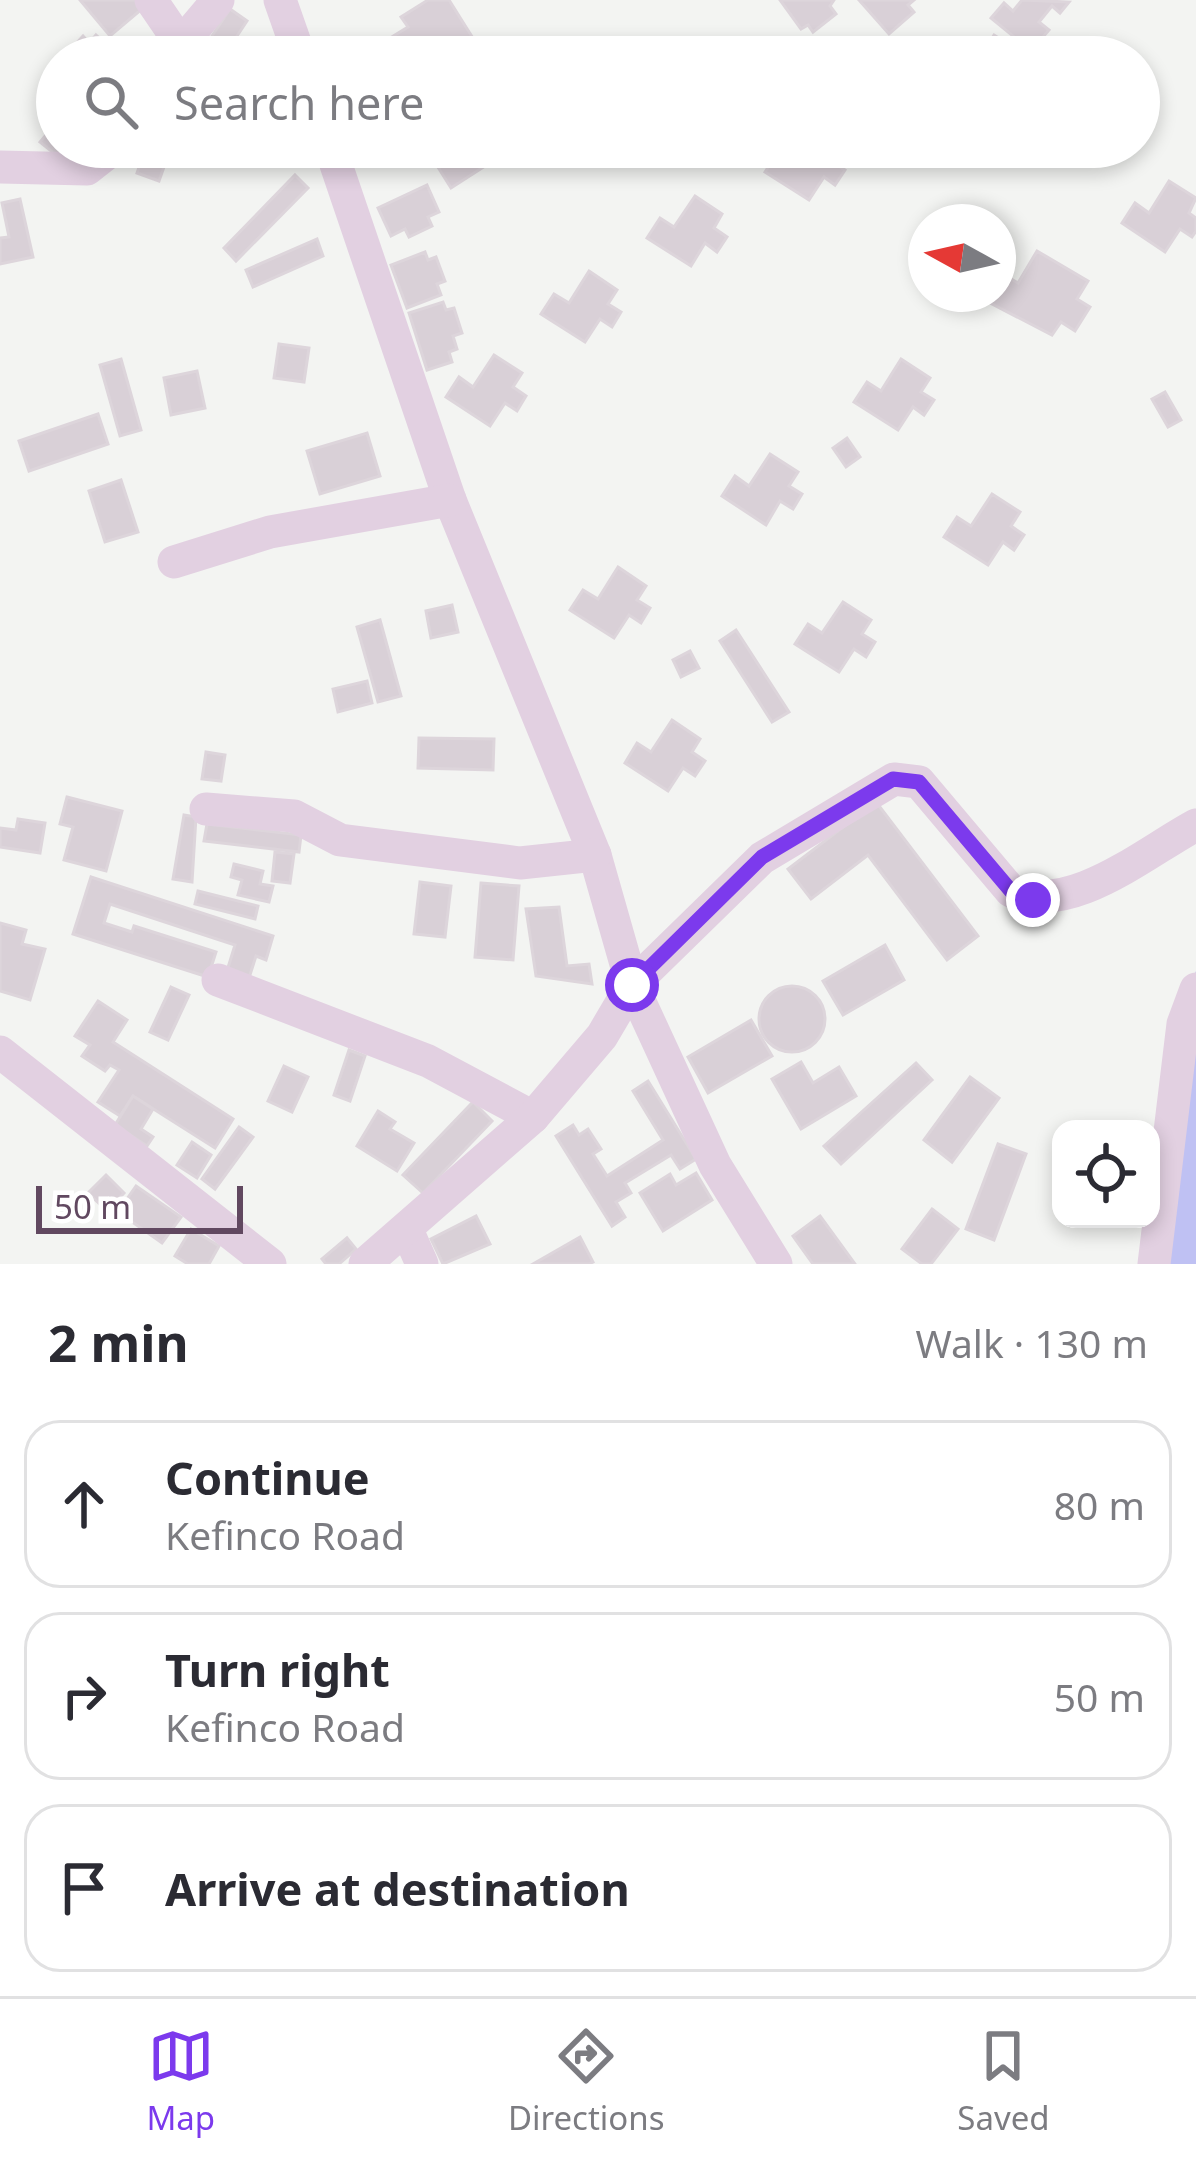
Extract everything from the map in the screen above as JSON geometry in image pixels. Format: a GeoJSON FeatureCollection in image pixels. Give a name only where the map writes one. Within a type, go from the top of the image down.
{"type":"FeatureCollection","features":[{"type":"Feature","properties":{"kind":"street"},"geometry":{"type":"LineString","coordinates":[[151,0],[168,36]]}},
{"type":"Feature","properties":{"kind":"street"},"geometry":{"type":"LineString","coordinates":[[186,36],[218,0]]}},
{"type":"Feature","properties":{"kind":"street"},"geometry":{"type":"LineString","coordinates":[[280,0],[293,36]]}},
{"type":"Feature","properties":{"kind":"street"},"geometry":{"type":"LineString","coordinates":[[0,166],[36,167]]}},
{"type":"Feature","properties":{"kind":"street"},"geometry":{"type":"LineString","coordinates":[[58,168],[88,168]]}},
{"type":"Feature","properties":{"kind":"street"},"geometry":{"type":"LineString","coordinates":[[337,168],[450,500],[596,855],[632,985],[715,1165],[776,1264]]}},
{"type":"Feature","properties":{"kind":"street"},"geometry":{"type":"LineString","coordinates":[[174,562],[270,532],[450,500]]}},
{"type":"Feature","properties":{"kind":"street"},"geometry":{"type":"LineString","coordinates":[[365,1264],[533,1118],[602,1036],[632,985],[762,857],[893,779],[919,782],[1011,891],[1033,900],[1062,897],[1196,825]]}},
{"type":"Feature","properties":{"kind":"street"},"geometry":{"type":"LineString","coordinates":[[206,808],[295,816],[340,840],[520,863],[596,855]]}},
{"type":"Feature","properties":{"kind":"street"},"geometry":{"type":"LineString","coordinates":[[218,980],[428,1060],[533,1118]]}},
{"type":"Feature","properties":{"kind":"street"},"geometry":{"type":"LineString","coordinates":[[1154,1264],[1183,1024],[1196,989]]}},
{"type":"Feature","properties":{"kind":"street"},"geometry":{"type":"LineString","coordinates":[[0,1052],[270,1264]]}},
{"type":"Feature","properties":{"kind":"street"},"geometry":{"type":"LineString","coordinates":[[407,1230],[422,1264]]}},
{"type":"Feature","properties":{"kind":"shaded area"},"geometry":{"type":"Polygon","coordinates":[[[1196,971],[1196,1264],[1147,1264],[1151,1228],[1160,1228],[1160,1154],[1175,1028],[1196,971]]]}},
{"type":"Feature","properties":{"kind":"building"},"geometry":{"type":"Polygon","coordinates":[[[80,0],[136,0],[143,8],[110,36],[80,0]]]}},
{"type":"Feature","properties":{"kind":"building"},"geometry":{"type":"Polygon","coordinates":[[[428,0],[449,0],[472,36],[393,36],[408,27],[401,17],[428,0]]]}},
{"type":"Feature","properties":{"kind":"building"},"geometry":{"type":"Polygon","coordinates":[[[780,0],[834,0],[830,6],[836,14],[813,32],[808,25],[801,29],[780,0]]]}},
{"type":"Feature","properties":{"kind":"building"},"geometry":{"type":"Polygon","coordinates":[[[859,0],[914,0],[908,5],[914,12],[889,34],[859,0]]]}},
{"type":"Feature","properties":{"kind":"building"},"geometry":{"type":"Polygon","coordinates":[[[1022,0],[1069,2],[1060,13],[1052,6],[1039,22],[1049,30],[1044,36],[1013,36],[991,18],[1004,3],[1013,11],[1022,0]]]}},
{"type":"Feature","properties":{"kind":"building"},"geometry":{"type":"Polygon","coordinates":[[[230,9],[247,21],[237,36],[212,36],[230,9]]]}},
{"type":"Feature","properties":{"kind":"building"},"geometry":{"type":"Polygon","coordinates":[[[139,168],[164,168],[159,181],[137,173],[139,168]]]}},
{"type":"Feature","properties":{"kind":"building"},"geometry":{"type":"Polygon","coordinates":[[[438,168],[482,168],[451,188],[438,168]]]}},
{"type":"Feature","properties":{"kind":"building"},"geometry":{"type":"Polygon","coordinates":[[[768,168],[845,170],[835,185],[824,177],[809,200],[765,172],[768,168]]]}},
{"type":"Feature","properties":{"kind":"building"},"geometry":{"type":"Polygon","coordinates":[[[295,175],[308,188],[236,261],[224,248],[295,175]]]}},
{"type":"Feature","properties":{"kind":"building"},"geometry":{"type":"Polygon","coordinates":[[[1169,181],[1196,198],[1189,213],[1196,218],[1196,231],[1192,237],[1180,229],[1165,252],[1122,223],[1135,203],[1149,213],[1169,181]]]}},
{"type":"Feature","properties":{"kind":"building"},"geometry":{"type":"Polygon","coordinates":[[[427,185],[439,212],[428,217],[432,226],[409,237],[405,229],[391,236],[378,208],[427,185]]]}},
{"type":"Feature","properties":{"kind":"building"},"geometry":{"type":"Polygon","coordinates":[[[695,196],[722,214],[714,228],[727,237],[717,252],[705,243],[691,266],[647,238],[660,218],[674,227],[695,196]]]}},
{"type":"Feature","properties":{"kind":"building"},"geometry":{"type":"Polygon","coordinates":[[[20,199],[33,257],[0,264],[0,238],[9,237],[2,203],[20,199]]]}},
{"type":"Feature","properties":{"kind":"building"},"geometry":{"type":"Polygon","coordinates":[[[317,239],[323,256],[253,287],[246,270],[317,239]]]}},
{"type":"Feature","properties":{"kind":"building"},"geometry":{"type":"Polygon","coordinates":[[[1037,251],[1088,281],[1077,299],[1090,307],[1075,331],[1061,322],[1052,335],[1007,312],[1016,312],[1018,283],[1037,251]]]}},
{"type":"Feature","properties":{"kind":"building"},"geometry":{"type":"Polygon","coordinates":[[[425,252],[428,260],[436,257],[445,281],[437,284],[441,295],[407,308],[391,265],[425,252]]]}},
{"type":"Feature","properties":{"kind":"building"},"geometry":{"type":"Polygon","coordinates":[[[589,271],[617,290],[608,304],[621,312],[612,327],[600,319],[585,342],[541,314],[554,294],[569,303],[589,271]]]}},
{"type":"Feature","properties":{"kind":"building"},"geometry":{"type":"Polygon","coordinates":[[[443,302],[446,310],[454,308],[462,333],[453,336],[457,349],[449,352],[452,362],[427,370],[409,313],[443,302]]]}},
{"type":"Feature","properties":{"kind":"building"},"geometry":{"type":"Polygon","coordinates":[[[279,344],[309,348],[304,382],[274,378],[279,344]]]}},
{"type":"Feature","properties":{"kind":"building"},"geometry":{"type":"Polygon","coordinates":[[[494,355],[522,373],[513,387],[526,396],[517,411],[505,403],[490,426],[446,397],[459,377],[473,387],[494,355]]]}},
{"type":"Feature","properties":{"kind":"building"},"geometry":{"type":"Polygon","coordinates":[[[121,359],[141,430],[120,436],[100,365],[121,359]]]}},
{"type":"Feature","properties":{"kind":"building"},"geometry":{"type":"Polygon","coordinates":[[[901,359],[930,378],[921,392],[934,400],[924,415],[913,407],[898,430],[854,402],[867,382],[881,391],[901,359]]]}},
{"type":"Feature","properties":{"kind":"building"},"geometry":{"type":"Polygon","coordinates":[[[197,371],[205,408],[171,415],[164,378],[197,371]]]}},
{"type":"Feature","properties":{"kind":"building"},"geometry":{"type":"Polygon","coordinates":[[[1165,392],[1181,420],[1168,427],[1152,399],[1165,392]]]}},
{"type":"Feature","properties":{"kind":"building"},"geometry":{"type":"Polygon","coordinates":[[[98,414],[108,444],[29,471],[19,441],[98,414]]]}},
{"type":"Feature","properties":{"kind":"building"},"geometry":{"type":"Polygon","coordinates":[[[367,433],[380,476],[320,494],[307,451],[367,433]]]}},
{"type":"Feature","properties":{"kind":"building"},"geometry":{"type":"Polygon","coordinates":[[[847,438],[860,457],[846,467],[833,448],[847,438]]]}},
{"type":"Feature","properties":{"kind":"building"},"geometry":{"type":"Polygon","coordinates":[[[770,454],[798,472],[789,486],[802,494],[793,509],[780,501],[766,525],[722,496],[735,476],[749,486],[770,454]]]}},
{"type":"Feature","properties":{"kind":"building"},"geometry":{"type":"Polygon","coordinates":[[[121,480],[138,532],[105,542],[89,491],[121,480]]]}},
{"type":"Feature","properties":{"kind":"building"},"geometry":{"type":"Polygon","coordinates":[[[992,494],[1020,512],[1011,526],[1024,535],[1014,550],[1003,542],[988,565],[944,537],[957,517],[971,526],[992,494]]]}},
{"type":"Feature","properties":{"kind":"building"},"geometry":{"type":"Polygon","coordinates":[[[618,567],[646,586],[637,600],[650,608],[641,623],[629,615],[614,638],[570,610],[583,590],[598,599],[618,567]]]}},
{"type":"Feature","properties":{"kind":"building"},"geometry":{"type":"Polygon","coordinates":[[[843,602],[871,620],[862,634],[875,642],[866,657],[854,649],[839,672],[795,644],[808,624],[822,633],[843,602]]]}},
{"type":"Feature","properties":{"kind":"building"},"geometry":{"type":"Polygon","coordinates":[[[452,605],[458,632],[431,638],[426,611],[452,605]]]}},
{"type":"Feature","properties":{"kind":"building"},"geometry":{"type":"Polygon","coordinates":[[[380,620],[401,696],[378,702],[357,627],[380,620]]]}},
{"type":"Feature","properties":{"kind":"building"},"geometry":{"type":"Polygon","coordinates":[[[736,630],[789,712],[772,722],[720,641],[736,630]]]}},
{"type":"Feature","properties":{"kind":"building"},"geometry":{"type":"Polygon","coordinates":[[[690,651],[699,668],[681,677],[673,660],[690,651]]]}},
{"type":"Feature","properties":{"kind":"building"},"geometry":{"type":"Polygon","coordinates":[[[367,681],[372,703],[338,712],[333,689],[367,681]]]}},
{"type":"Feature","properties":{"kind":"building"},"geometry":{"type":"Polygon","coordinates":[[[672,720],[700,739],[692,752],[705,761],[695,776],[683,768],[668,791],[625,763],[637,743],[651,752],[672,720]]]}},
{"type":"Feature","properties":{"kind":"building"},"geometry":{"type":"Polygon","coordinates":[[[419,738],[494,739],[493,770],[418,768],[419,738]]]}},
{"type":"Feature","properties":{"kind":"building"},"geometry":{"type":"Polygon","coordinates":[[[206,752],[225,755],[221,781],[202,779],[206,752]]]}},
{"type":"Feature","properties":{"kind":"building"},"geometry":{"type":"Polygon","coordinates":[[[67,797],[122,811],[106,871],[64,860],[73,827],[60,824],[67,797]]]}},
{"type":"Feature","properties":{"kind":"building"},"geometry":{"type":"Polygon","coordinates":[[[876,802],[978,936],[947,960],[868,855],[811,899],[788,869],[876,802]]]}},
{"type":"Feature","properties":{"kind":"building"},"geometry":{"type":"Polygon","coordinates":[[[184,815],[196,817],[192,882],[173,879],[184,815]]]}},
{"type":"Feature","properties":{"kind":"building"},"geometry":{"type":"Polygon","coordinates":[[[18,819],[45,823],[40,853],[0,847],[0,828],[16,830],[18,819]]]}},
{"type":"Feature","properties":{"kind":"building"},"geometry":{"type":"Polygon","coordinates":[[[207,824],[301,835],[299,852],[204,841],[207,824]]]}},
{"type":"Feature","properties":{"kind":"building"},"geometry":{"type":"Polygon","coordinates":[[[275,852],[294,854],[290,883],[272,881],[275,852]]]}},
{"type":"Feature","properties":{"kind":"building"},"geometry":{"type":"Polygon","coordinates":[[[234,864],[263,871],[260,884],[273,886],[269,902],[238,895],[242,880],[231,877],[234,864]]]}},
{"type":"Feature","properties":{"kind":"building"},"geometry":{"type":"Polygon","coordinates":[[[91,877],[273,936],[266,960],[256,956],[248,981],[226,974],[235,945],[110,904],[104,923],[132,932],[134,926],[216,952],[208,977],[73,934],[91,877]]]}},
{"type":"Feature","properties":{"kind":"building"},"geometry":{"type":"Polygon","coordinates":[[[420,882],[451,886],[445,937],[414,934],[420,882]]]}},
{"type":"Feature","properties":{"kind":"building"},"geometry":{"type":"Polygon","coordinates":[[[481,883],[519,886],[513,960],[475,957],[481,883]]]}},
{"type":"Feature","properties":{"kind":"building"},"geometry":{"type":"Polygon","coordinates":[[[198,891],[258,906],[255,919],[195,904],[198,891]]]}},
{"type":"Feature","properties":{"kind":"building"},"geometry":{"type":"Polygon","coordinates":[[[559,907],[567,966],[589,964],[592,984],[536,976],[526,909],[559,907]]]}},
{"type":"Feature","properties":{"kind":"building"},"geometry":{"type":"Polygon","coordinates":[[[0,923],[26,930],[22,944],[45,949],[30,1000],[0,991],[0,923]]]}},
{"type":"Feature","properties":{"kind":"building"},"geometry":{"type":"Polygon","coordinates":[[[885,945],[904,980],[843,1015],[823,981],[885,945]]]}},
{"type":"Feature","properties":{"kind":"building"},"geometry":{"type":"Polygon","coordinates":[[[792,986],[815,996],[825,1019],[815,1042],[792,1052],[769,1042],[759,1019],[769,996],[792,986]]]}},
{"type":"Feature","properties":{"kind":"building"},"geometry":{"type":"Polygon","coordinates":[[[171,987],[189,995],[168,1040],[150,1032],[171,987]]]}},
{"type":"Feature","properties":{"kind":"building"},"geometry":{"type":"Polygon","coordinates":[[[98,1001],[127,1020],[113,1042],[233,1119],[215,1148],[133,1096],[120,1116],[98,1102],[119,1070],[110,1065],[105,1071],[82,1056],[90,1045],[75,1036],[98,1001]]]}},
{"type":"Feature","properties":{"kind":"building"},"geometry":{"type":"Polygon","coordinates":[[[751,1020],[772,1056],[708,1093],[688,1057],[751,1020]]]}},
{"type":"Feature","properties":{"kind":"building"},"geometry":{"type":"Polygon","coordinates":[[[349,1050],[365,1056],[350,1101],[334,1095],[349,1050]]]}},
{"type":"Feature","properties":{"kind":"building"},"geometry":{"type":"Polygon","coordinates":[[[801,1062],[813,1083],[839,1067],[856,1096],[801,1129],[772,1079],[801,1062]]]}},
{"type":"Feature","properties":{"kind":"building"},"geometry":{"type":"Polygon","coordinates":[[[916,1063],[932,1080],[841,1164],[824,1146],[916,1063]]]}},
{"type":"Feature","properties":{"kind":"building"},"geometry":{"type":"Polygon","coordinates":[[[284,1066],[308,1077],[292,1112],[268,1101],[284,1066]]]}},
{"type":"Feature","properties":{"kind":"building"},"geometry":{"type":"Polygon","coordinates":[[[970,1077],[999,1098],[952,1162],[924,1140],[970,1077]]]}},
{"type":"Feature","properties":{"kind":"building"},"geometry":{"type":"Polygon","coordinates":[[[648,1081],[696,1159],[680,1169],[671,1155],[625,1183],[631,1193],[616,1202],[625,1217],[612,1226],[556,1136],[573,1125],[579,1135],[588,1129],[601,1149],[593,1154],[607,1176],[663,1140],[633,1091],[648,1081]]]}},
{"type":"Feature","properties":{"kind":"building"},"geometry":{"type":"Polygon","coordinates":[[[133,1096],[153,1109],[141,1129],[153,1137],[147,1146],[115,1125],[133,1096]]]}},
{"type":"Feature","properties":{"kind":"building"},"geometry":{"type":"Polygon","coordinates":[[[473,1102],[492,1121],[423,1193],[403,1175],[473,1102]]]}},
{"type":"Feature","properties":{"kind":"building"},"geometry":{"type":"Polygon","coordinates":[[[378,1111],[395,1122],[390,1129],[414,1143],[397,1171],[357,1146],[378,1111]]]}},
{"type":"Feature","properties":{"kind":"building"},"geometry":{"type":"Polygon","coordinates":[[[239,1127],[253,1137],[215,1189],[202,1179],[239,1127]]]}},
{"type":"Feature","properties":{"kind":"building"},"geometry":{"type":"Polygon","coordinates":[[[192,1142],[211,1155],[197,1178],[177,1165],[192,1142]]]}},
{"type":"Feature","properties":{"kind":"building"},"geometry":{"type":"Polygon","coordinates":[[[998,1144],[1026,1154],[994,1240],[966,1229],[998,1144]]]}},
{"type":"Feature","properties":{"kind":"building"},"geometry":{"type":"Polygon","coordinates":[[[696,1173],[712,1200],[663,1231],[640,1193],[670,1174],[676,1185],[696,1173]]]}},
{"type":"Feature","properties":{"kind":"building"},"geometry":{"type":"Polygon","coordinates":[[[106,1175],[124,1193],[107,1211],[88,1193],[106,1175]]]}},
{"type":"Feature","properties":{"kind":"building"},"geometry":{"type":"Polygon","coordinates":[[[136,1186],[181,1217],[162,1243],[118,1212],[136,1186]]]}},
{"type":"Feature","properties":{"kind":"building"},"geometry":{"type":"Polygon","coordinates":[[[932,1209],[958,1229],[931,1264],[922,1264],[902,1249],[932,1209]]]}},
{"type":"Feature","properties":{"kind":"building"},"geometry":{"type":"Polygon","coordinates":[[[476,1216],[490,1244],[443,1264],[431,1239],[476,1216]]]}},
{"type":"Feature","properties":{"kind":"building"},"geometry":{"type":"Polygon","coordinates":[[[820,1216],[855,1264],[813,1264],[793,1236],[820,1216]]]}},
{"type":"Feature","properties":{"kind":"building"},"geometry":{"type":"Polygon","coordinates":[[[191,1229],[219,1246],[209,1264],[188,1264],[175,1256],[191,1229]]]}},
{"type":"Feature","properties":{"kind":"building"},"geometry":{"type":"Polygon","coordinates":[[[580,1237],[593,1262],[533,1264],[580,1237]]]}},
{"type":"Feature","properties":{"kind":"building"},"geometry":{"type":"Polygon","coordinates":[[[347,1238],[356,1249],[339,1264],[326,1264],[322,1259],[347,1238]]]}},
{"type":"Feature","properties":{"kind":"route"},"geometry":{"type":"LineString","coordinates":[[632,985],[762,857],[893,779],[919,782],[1011,891],[1033,900]]}}]}
